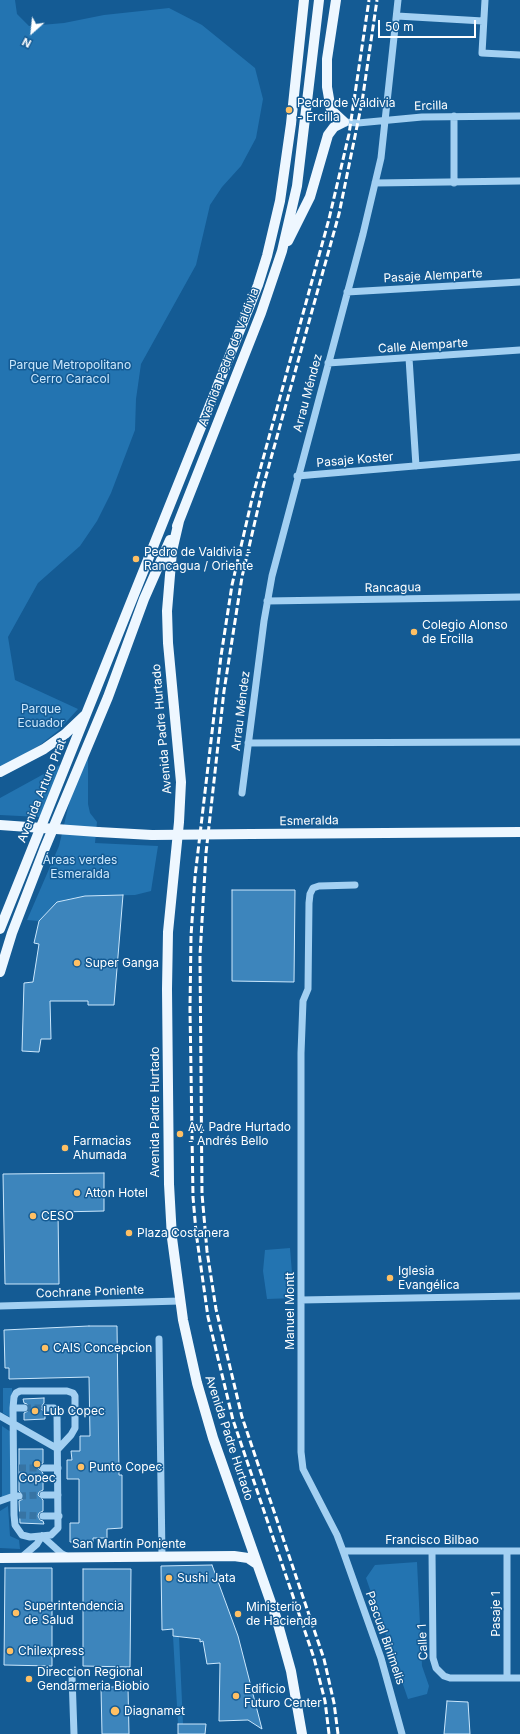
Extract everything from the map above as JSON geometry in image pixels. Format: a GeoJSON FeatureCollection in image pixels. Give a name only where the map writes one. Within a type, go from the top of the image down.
{"type":"FeatureCollection","features":[{"type":"Feature","properties":{"kind":"main road","name":"Avenida Pedro de Valdivia"},"geometry":{"type":"LineString","coordinates":[[134,595],[258,285],[267,256],[275,227],[285,174],[304,0]]}},
{"type":"Feature","properties":{"kind":"main road","name":"Avenida Pedro de Valdivia"},"geometry":{"type":"LineString","coordinates":[[103,707],[149,588],[179,521],[261,313],[282,251],[297,186],[319,0]]}},
{"type":"Feature","properties":{"kind":"main road"},"geometry":{"type":"LineString","coordinates":[[282,251],[302,216],[310,198],[328,135],[334,127],[344,122],[334,115],[328,100],[327,58],[336,0]]}},
{"type":"Feature","properties":{"kind":"main road","name":"Avenida Padre Hurtado"},"geometry":{"type":"LineString","coordinates":[[179,521],[172,551],[167,605],[168,643],[181,782],[179,822],[169,925],[167,1004],[170,1204],[180,1301],[194,1368],[210,1427],[276,1617],[289,1666],[302,1734]]}},
{"type":"Feature","properties":{"kind":"main road","name":"Avenida Arturo Prat"},"geometry":{"type":"LineString","coordinates":[[0,929],[89,711],[134,595]]}},
{"type":"Feature","properties":{"kind":"main road","name":"Avenida Arturo Prat"},"geometry":{"type":"LineString","coordinates":[[0,972],[12,933],[41,857],[103,707]]}},
{"type":"Feature","properties":{"kind":"main road"},"geometry":{"type":"LineString","coordinates":[[0,772],[51,745],[69,731],[89,711]]}},
{"type":"Feature","properties":{"kind":"main road","name":"Esmeralda"},"geometry":{"type":"LineString","coordinates":[[0,825],[152,835],[520,832]]}},
{"type":"Feature","properties":{"kind":"main road","name":"San Martín Poniente"},"geometry":{"type":"LineString","coordinates":[[0,1558],[234,1556],[248,1558],[257,1564]]}},
{"type":"Feature","properties":{"kind":"street","name":"Arrau Méndez"},"geometry":{"type":"LineString","coordinates":[[242,793],[267,600],[297,476],[375,183],[383,144],[398,0]]}},
{"type":"Feature","properties":{"kind":"street"},"geometry":{"type":"LineString","coordinates":[[485,0],[482,53],[520,55]]}},
{"type":"Feature","properties":{"kind":"street"},"geometry":{"type":"LineString","coordinates":[[397,16],[483,20]]}},
{"type":"Feature","properties":{"kind":"street","name":"Ercilla"},"geometry":{"type":"LineString","coordinates":[[344,122],[358,123],[385,119],[454,116],[520,116]]}},
{"type":"Feature","properties":{"kind":"street"},"geometry":{"type":"LineString","coordinates":[[454,116],[454,183]]}},
{"type":"Feature","properties":{"kind":"street"},"geometry":{"type":"LineString","coordinates":[[375,183],[520,181]]}},
{"type":"Feature","properties":{"kind":"street","name":"Pasaje Alemparte"},"geometry":{"type":"LineString","coordinates":[[347,292],[520,282]]}},
{"type":"Feature","properties":{"kind":"street","name":"Calle Alemparte"},"geometry":{"type":"LineString","coordinates":[[328,363],[520,350]]}},
{"type":"Feature","properties":{"kind":"street"},"geometry":{"type":"LineString","coordinates":[[409,358],[416,466]]}},
{"type":"Feature","properties":{"kind":"street","name":"Pasaje Koster"},"geometry":{"type":"LineString","coordinates":[[297,476],[520,457]]}},
{"type":"Feature","properties":{"kind":"street","name":"Rancagua"},"geometry":{"type":"LineString","coordinates":[[267,600],[520,597]]}},
{"type":"Feature","properties":{"kind":"street"},"geometry":{"type":"LineString","coordinates":[[248,743],[520,742]]}},
{"type":"Feature","properties":{"kind":"street","name":"Manuel Montt"},"geometry":{"type":"LineString","coordinates":[[343,1551],[327,1515],[307,1479],[302,1463],[301,1300],[303,1001],[308,989],[310,894],[313,888],[319,886],[355,885]]}},
{"type":"Feature","properties":{"kind":"street"},"geometry":{"type":"LineString","coordinates":[[301,1300],[520,1296]]}},
{"type":"Feature","properties":{"kind":"street","name":"Cochrane Poniente"},"geometry":{"type":"LineString","coordinates":[[0,1306],[180,1301]]}},
{"type":"Feature","properties":{"kind":"street"},"geometry":{"type":"LineString","coordinates":[[159,1339],[162,1557]]}},
{"type":"Feature","properties":{"kind":"street"},"geometry":{"type":"LineString","coordinates":[[45,1408],[54,1408],[57,1412],[58,1528],[54,1534],[30,1537],[22,1535],[15,1525],[17,1515],[14,1425],[15,1394],[20,1391],[67,1391],[73,1393],[75,1396],[75,1428],[71,1435],[58,1449]]}},
{"type":"Feature","properties":{"kind":"street"},"geometry":{"type":"LineString","coordinates":[[14,1408],[24,1408]]}},
{"type":"Feature","properties":{"kind":"street"},"geometry":{"type":"LineString","coordinates":[[0,1416],[58,1449]]}},
{"type":"Feature","properties":{"kind":"street"},"geometry":{"type":"LineString","coordinates":[[43,1468],[58,1468]]}},
{"type":"Feature","properties":{"kind":"street"},"geometry":{"type":"LineString","coordinates":[[43,1495],[58,1495]]}},
{"type":"Feature","properties":{"kind":"street"},"geometry":{"type":"LineString","coordinates":[[0,1501],[16,1496]]}},
{"type":"Feature","properties":{"kind":"street"},"geometry":{"type":"LineString","coordinates":[[43,1516],[59,1516]]}},
{"type":"Feature","properties":{"kind":"street"},"geometry":{"type":"LineString","coordinates":[[42,1536],[62,1554],[69,1557]]}},
{"type":"Feature","properties":{"kind":"street"},"geometry":{"type":"LineString","coordinates":[[22,1557],[37,1544],[42,1536]]}},
{"type":"Feature","properties":{"kind":"street","name":"Francisco Bilbao"},"geometry":{"type":"LineString","coordinates":[[343,1551],[520,1551]]}},
{"type":"Feature","properties":{"kind":"street","name":"Pascual Binimelis"},"geometry":{"type":"LineString","coordinates":[[343,1551],[381,1658],[402,1734]]}},
{"type":"Feature","properties":{"kind":"street","name":"Calle 1"},"geometry":{"type":"LineString","coordinates":[[432,1551],[433,1658],[436,1668],[444,1676],[450,1678],[520,1678]]}},
{"type":"Feature","properties":{"kind":"street","name":"Pasaje 1"},"geometry":{"type":"LineString","coordinates":[[507,1551],[507,1678]]}},
{"type":"Feature","properties":{"kind":"street"},"geometry":{"type":"LineString","coordinates":[[72,1676],[74,1734]]}},
{"type":"Feature","properties":{"kind":"green space"},"geometry":{"type":"Polygon","coordinates":[[[0,0],[15,0],[17,14],[29,26],[64,23],[104,15],[169,8],[202,25],[255,68],[263,99],[256,138],[241,166],[222,187],[210,205],[196,265],[141,364],[136,399],[135,430],[111,493],[97,521],[80,546],[38,583],[8,637],[15,680],[78,709],[59,730],[40,745],[0,768],[0,0]]]}},
{"type":"Feature","properties":{"kind":"green space","name":"Áreas verdes Esmeralda"},"geometry":{"type":"Polygon","coordinates":[[[88,742],[88,804],[90,813],[97,822],[95,843],[158,846],[151,891],[135,895],[85,896],[68,899],[57,902],[39,921],[27,920],[59,846],[76,774],[88,742]]]}},
{"type":"Feature","properties":{"kind":"green space"},"geometry":{"type":"Polygon","coordinates":[[[62,764],[40,817],[0,815],[0,798],[62,764]]]}},
{"type":"Feature","properties":{"kind":"green space"},"geometry":{"type":"Polygon","coordinates":[[[290,1248],[294,1298],[267,1299],[263,1271],[265,1250],[290,1248]]]}},
{"type":"Feature","properties":{"kind":"green space"},"geometry":{"type":"Polygon","coordinates":[[[3,1388],[12,1388],[13,1419],[3,1413],[3,1388]]]}},
{"type":"Feature","properties":{"kind":"green space"},"geometry":{"type":"Polygon","coordinates":[[[2,1426],[11,1432],[11,1494],[2,1500],[2,1426]]]}},
{"type":"Feature","properties":{"kind":"green space"},"geometry":{"type":"Polygon","coordinates":[[[8,1506],[10,1536],[19,1540],[20,1549],[0,1548],[0,1511],[8,1506]]]}},
{"type":"Feature","properties":{"kind":"green space"},"geometry":{"type":"Polygon","coordinates":[[[417,1562],[422,1666],[429,1686],[427,1694],[408,1699],[366,1578],[375,1565],[417,1562]]]}},
{"type":"Feature","properties":{"kind":"green space"},"geometry":{"type":"Polygon","coordinates":[[[173,1636],[179,1636],[183,1724],[178,1724],[173,1636]]]}},
{"type":"Feature","properties":{"kind":"building"},"geometry":{"type":"Polygon","coordinates":[[[232,890],[295,890],[294,982],[232,981],[232,890]]]}},
{"type":"Feature","properties":{"kind":"building","name":"Super Ganga"},"geometry":{"type":"Polygon","coordinates":[[[123,895],[114,1005],[88,1005],[88,1001],[50,1001],[51,1039],[41,1039],[39,1052],[22,1051],[24,983],[33,982],[39,944],[34,943],[39,921],[57,902],[85,896],[123,895]]]}},
{"type":"Feature","properties":{"kind":"building"},"geometry":{"type":"Polygon","coordinates":[[[104,1173],[104,1211],[58,1212],[59,1284],[5,1284],[3,1174],[104,1173]]]}},
{"type":"Feature","properties":{"kind":"building"},"geometry":{"type":"Polygon","coordinates":[[[117,1326],[119,1475],[122,1475],[122,1528],[107,1529],[107,1538],[93,1538],[93,1542],[70,1542],[70,1523],[79,1523],[79,1479],[67,1479],[67,1460],[72,1460],[71,1451],[80,1451],[80,1436],[90,1436],[89,1377],[9,1379],[9,1368],[5,1368],[4,1330],[117,1326]]]}},
{"type":"Feature","properties":{"kind":"building"},"geometry":{"type":"Polygon","coordinates":[[[44,1398],[44,1403],[40,1408],[45,1413],[45,1419],[24,1420],[24,1413],[28,1411],[29,1408],[27,1404],[24,1403],[23,1399],[44,1398]]]}},
{"type":"Feature","properties":{"kind":"building"},"geometry":{"type":"Polygon","coordinates":[[[19,1449],[43,1449],[43,1463],[39,1465],[38,1468],[43,1473],[43,1490],[39,1492],[38,1495],[43,1500],[43,1511],[39,1513],[38,1516],[44,1524],[20,1523],[19,1501],[23,1499],[24,1496],[19,1491],[19,1449]]]}},
{"type":"Feature","properties":{"kind":"building","name":"Edificio Futuro Center"},"geometry":{"type":"Polygon","coordinates":[[[212,1565],[238,1636],[262,1729],[248,1720],[219,1721],[220,1663],[207,1664],[203,1641],[200,1642],[200,1639],[173,1636],[173,1629],[162,1630],[161,1566],[212,1565]]]}},
{"type":"Feature","properties":{"kind":"building"},"geometry":{"type":"Polygon","coordinates":[[[5,1568],[52,1568],[52,1666],[4,1665],[5,1568]]]}},
{"type":"Feature","properties":{"kind":"building"},"geometry":{"type":"Polygon","coordinates":[[[83,1569],[131,1569],[130,1667],[83,1666],[83,1569]]]}},
{"type":"Feature","properties":{"kind":"building","name":"Diagnamet"},"geometry":{"type":"Polygon","coordinates":[[[101,1687],[128,1687],[129,1734],[102,1734],[101,1687]]]}},
{"type":"Feature","properties":{"kind":"building"},"geometry":{"type":"Polygon","coordinates":[[[447,1701],[468,1702],[470,1734],[444,1734],[447,1701]]]}},
{"type":"Feature","properties":{"kind":"building"},"geometry":{"type":"Polygon","coordinates":[[[178,1724],[206,1724],[205,1734],[178,1734],[178,1724]]]}},
{"type":"Feature","properties":{"kind":"tunnel"},"geometry":{"type":"LineString","coordinates":[[24,1408],[45,1408]]}},
{"type":"Feature","properties":{"kind":"tunnel"},"geometry":{"type":"LineString","coordinates":[[19,1468],[43,1468]]}},
{"type":"Feature","properties":{"kind":"tunnel"},"geometry":{"type":"LineString","coordinates":[[19,1496],[43,1495]]}},
{"type":"Feature","properties":{"kind":"tunnel"},"geometry":{"type":"LineString","coordinates":[[19,1515],[43,1516]]}},
{"type":"Feature","properties":{"kind":"railway"},"geometry":{"type":"LineString","coordinates":[[329,1734],[325,1701],[314,1658],[233,1420],[208,1317],[196,1232],[193,1197],[190,1009],[191,936],[195,877],[221,656],[232,585],[252,499],[329,219],[349,134],[369,0]]}},
{"type":"Feature","properties":{"kind":"railway"},"geometry":{"type":"LineString","coordinates":[[338,1734],[334,1703],[324,1659],[242,1417],[216,1309],[207,1251],[202,1194],[200,955],[206,853],[224,691],[242,577],[263,487],[339,214],[362,102],[377,0]]}},
{"type":"Feature","properties":{"kind":"place","name":"Pedro de Valdivia - Ercilla"},"geometry":{"type":"Point","coordinates":[289,110]}},
{"type":"Feature","properties":{"kind":"place","name":"Pedro de Valdivia - Rancagua / Oriente"},"geometry":{"type":"Point","coordinates":[136,559]}},
{"type":"Feature","properties":{"kind":"place","name":"Colegio Alonso de Ercilla"},"geometry":{"type":"Point","coordinates":[414,632]}},
{"type":"Feature","properties":{"kind":"place","name":"Super Ganga"},"geometry":{"type":"Point","coordinates":[77,963]}},
{"type":"Feature","properties":{"kind":"place","name":"Av. Padre Hurtado - Andrés Bello"},"geometry":{"type":"Point","coordinates":[180,1134]}},
{"type":"Feature","properties":{"kind":"place","name":"Farmacias Ahumada"},"geometry":{"type":"Point","coordinates":[65,1148]}},
{"type":"Feature","properties":{"kind":"place","name":"Atton Hotel"},"geometry":{"type":"Point","coordinates":[77,1193]}},
{"type":"Feature","properties":{"kind":"place","name":"CESO"},"geometry":{"type":"Point","coordinates":[33,1216]}},
{"type":"Feature","properties":{"kind":"place","name":"Plaza Costanera"},"geometry":{"type":"Point","coordinates":[129,1233]}},
{"type":"Feature","properties":{"kind":"place","name":"Iglesia Evangélica"},"geometry":{"type":"Point","coordinates":[390,1278]}},
{"type":"Feature","properties":{"kind":"place","name":"CAIS Concepcion"},"geometry":{"type":"Point","coordinates":[45,1348]}},
{"type":"Feature","properties":{"kind":"place","name":"Lub Copec"},"geometry":{"type":"Point","coordinates":[35,1411]}},
{"type":"Feature","properties":{"kind":"place","name":"Copec"},"geometry":{"type":"Point","coordinates":[37,1464]}},
{"type":"Feature","properties":{"kind":"place","name":"Punto Copec"},"geometry":{"type":"Point","coordinates":[81,1467]}},
{"type":"Feature","properties":{"kind":"place","name":"Sushi Jata"},"geometry":{"type":"Point","coordinates":[169,1578]}},
{"type":"Feature","properties":{"kind":"place","name":"Superintendencia de Salud"},"geometry":{"type":"Point","coordinates":[16,1613]}},
{"type":"Feature","properties":{"kind":"place","name":"Ministerio de Hacienda"},"geometry":{"type":"Point","coordinates":[238,1614]}},
{"type":"Feature","properties":{"kind":"place","name":"Chilexpress"},"geometry":{"type":"Point","coordinates":[10,1651]}},
{"type":"Feature","properties":{"kind":"place","name":"Direccion Regional Gendarmeria Biobio"},"geometry":{"type":"Point","coordinates":[29,1679]}},
{"type":"Feature","properties":{"kind":"place","name":"Edificio Futuro Center"},"geometry":{"type":"Point","coordinates":[236,1696]}},
{"type":"Feature","properties":{"kind":"place","name":"Diagnamet"},"geometry":{"type":"Point","coordinates":[115,1711]}},
{"type":"Feature","properties":{"kind":"park label","name":"Parque Metropolitano Cerro Caracol"},"geometry":{"type":"Point","coordinates":[70,372]}},
{"type":"Feature","properties":{"kind":"park label","name":"Parque Ecuador"},"geometry":{"type":"Point","coordinates":[41,716]}}]}
